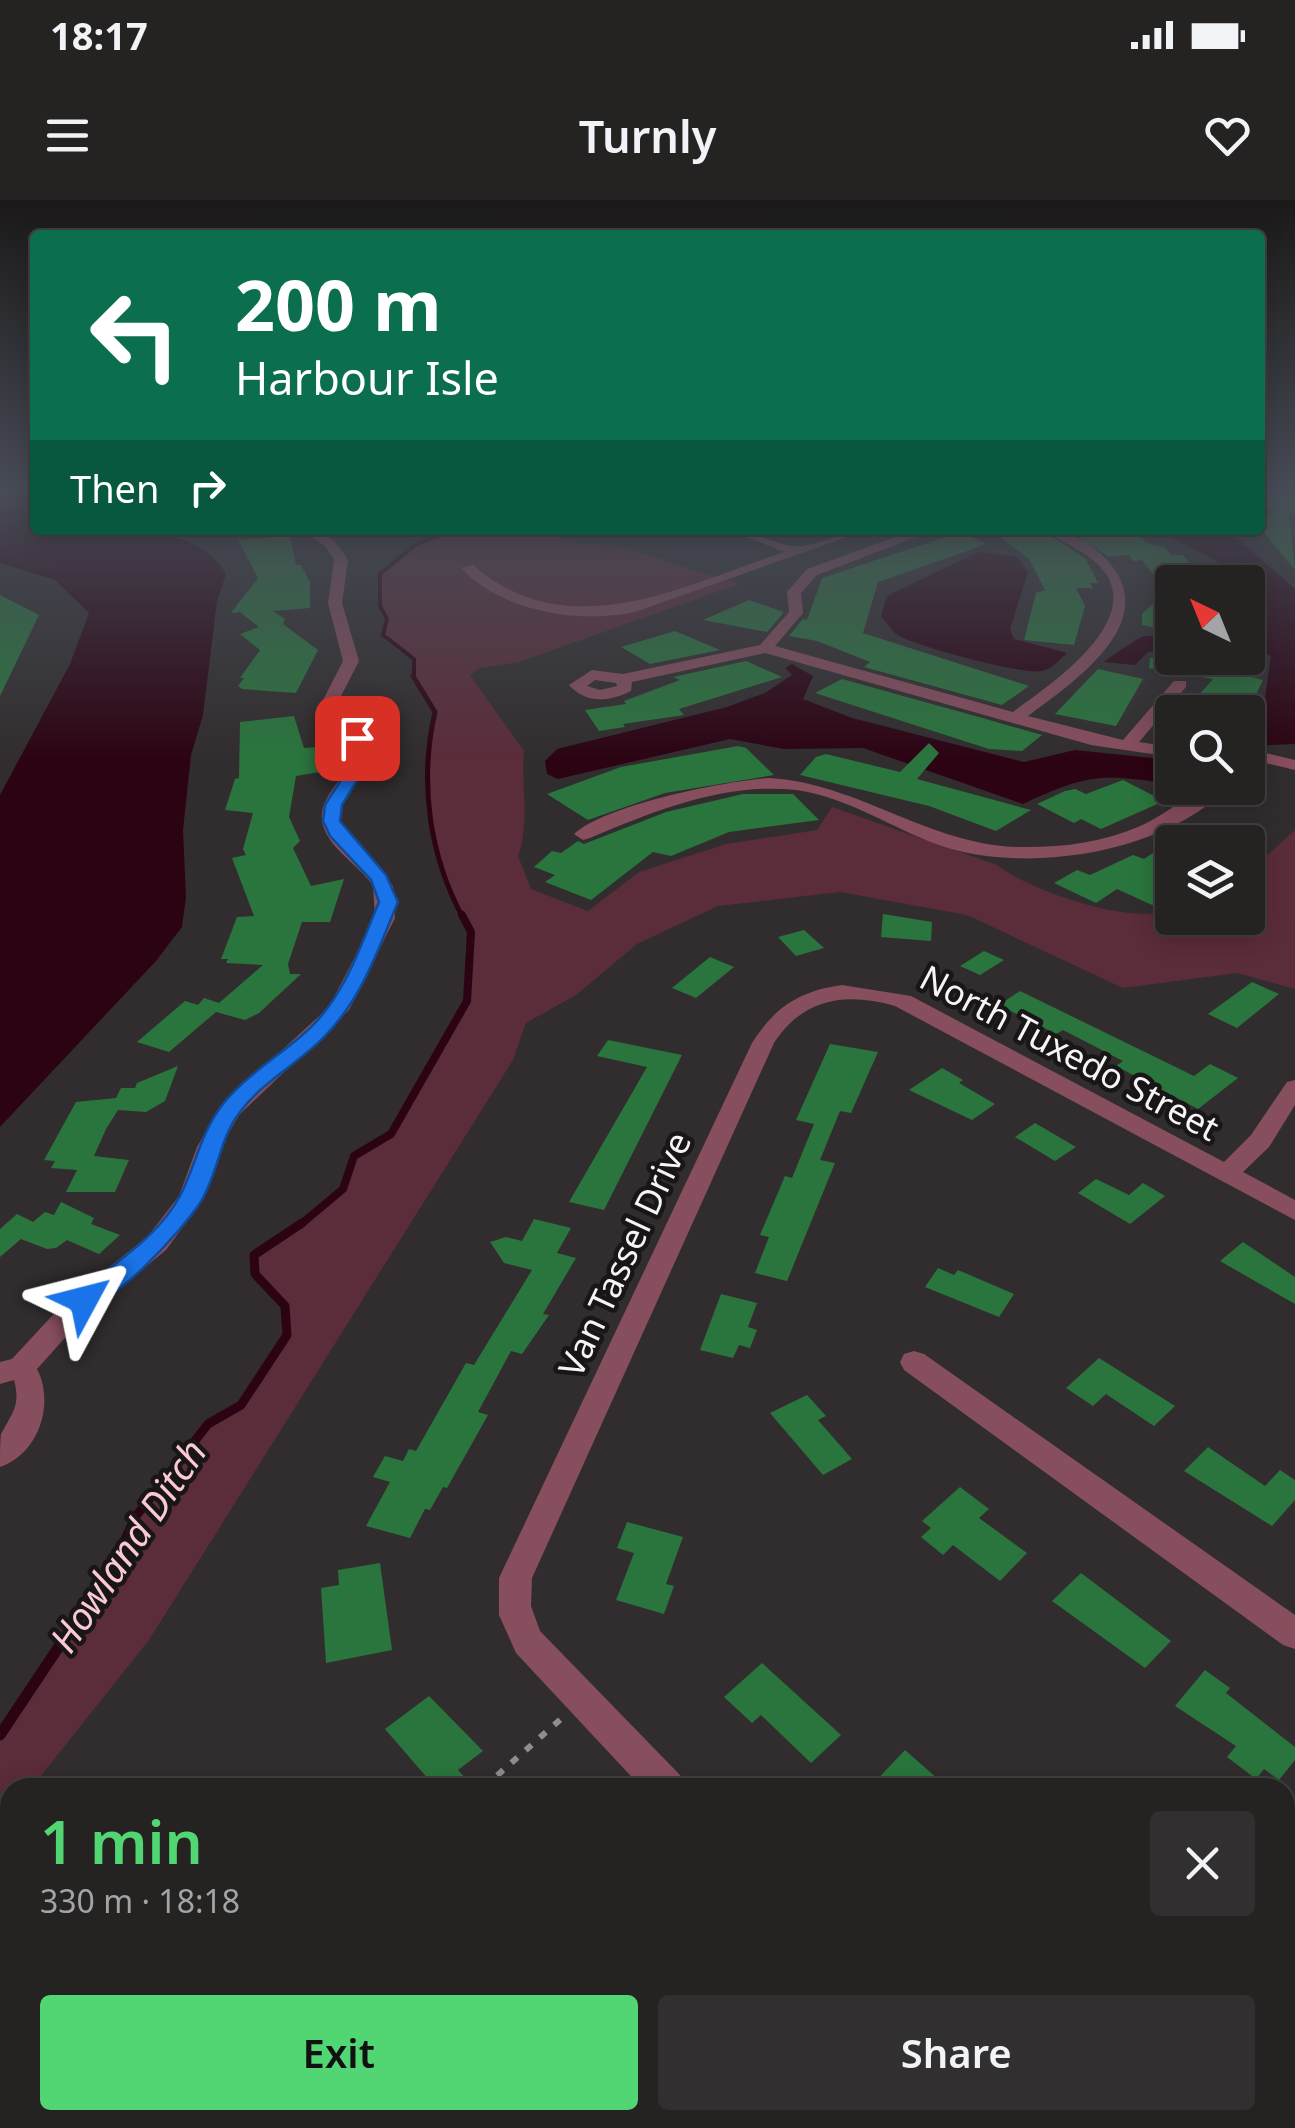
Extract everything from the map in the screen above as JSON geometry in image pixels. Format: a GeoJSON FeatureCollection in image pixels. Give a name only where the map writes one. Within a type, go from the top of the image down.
{"type":"FeatureCollection","features":[{"type":"Feature","properties":{"kind":"street"},"geometry":{"type":"LineString","coordinates":[[0,1455],[35,1406],[34,1385],[11,1370],[149,1250],[182,1212],[228,1111],[338,1010],[385,918],[388,902],[382,883],[336,833],[331,821],[334,805],[360,764],[363,750],[330,702],[351,661],[334,603],[338,581]]}},
{"type":"Feature","properties":{"kind":"street"},"geometry":{"type":"LineString","coordinates":[[486,581],[543,606],[592,614],[630,609],[712,581]]}},
{"type":"Feature","properties":{"kind":"street"},"geometry":{"type":"LineString","coordinates":[[765,648],[796,613],[797,585],[802,581]]}},
{"type":"Feature","properties":{"kind":"street"},"geometry":{"type":"LineString","coordinates":[[1018,716],[1093,658],[1112,631],[1120,598],[1117,581]]}},
{"type":"Feature","properties":{"kind":"street"},"geometry":{"type":"LineString","coordinates":[[622,678],[765,648],[1126,747],[1155,750]]}},
{"type":"Feature","properties":{"kind":"street"},"geometry":{"type":"LineString","coordinates":[[1126,747],[1180,684]]}},
{"type":"Feature","properties":{"kind":"street"},"geometry":{"type":"LineString","coordinates":[[1265,761],[1295,767]]}},
{"type":"Feature","properties":{"kind":"street"},"geometry":{"type":"LineString","coordinates":[[1265,771],[1295,767]]}},
{"type":"Feature","properties":{"kind":"street"},"geometry":{"type":"LineString","coordinates":[[584,834],[672,800],[780,784],[827,792],[959,846],[1014,852],[1098,844],[1135,835],[1188,805]]}},
{"type":"Feature","properties":{"kind":"street","name":"North Tuxedo Street"},"geometry":{"type":"LineString","coordinates":[[803,1000],[857,992],[903,1001],[1295,1211]]}},
{"type":"Feature","properties":{"kind":"street","name":"Van Tassel Drive"},"geometry":{"type":"LineString","coordinates":[[657,1778],[528,1642],[515,1618],[512,1594],[526,1552],[772,1024],[803,1000]]}},
{"type":"Feature","properties":{"kind":"street"},"geometry":{"type":"LineString","coordinates":[[1227,1174],[1260,1140],[1295,1087]]}},
{"type":"Feature","properties":{"kind":"street"},"geometry":{"type":"LineString","coordinates":[[914,1362],[1295,1634]]}},
{"type":"Feature","properties":{"kind":"path"},"geometry":{"type":"LineString","coordinates":[[493,1778],[583,1700]]}},
{"type":"Feature","properties":{"kind":"shaded area"},"geometry":{"type":"Polygon","coordinates":[[[56,581],[224,581],[217,601],[203,715],[191,755],[183,830],[186,897],[182,927],[156,961],[0,1127],[0,795],[70,664],[89,613],[56,581]]]}},
{"type":"Feature","properties":{"kind":"shaded area"},"geometry":{"type":"Polygon","coordinates":[[[380,581],[739,584],[519,662],[480,668],[470,675],[524,751],[524,819],[518,856],[531,889],[588,911],[639,872],[726,844],[817,830],[832,807],[997,865],[1033,885],[1083,904],[1155,913],[1155,935],[1265,935],[1265,857],[1295,830],[1295,989],[1237,973],[1123,988],[967,915],[840,892],[718,906],[637,944],[576,995],[526,1023],[513,1060],[149,1640],[39,1778],[0,1778],[0,1735],[110,1571],[137,1516],[208,1424],[241,1405],[286,1335],[285,1306],[255,1274],[254,1255],[288,1235],[343,1189],[354,1156],[391,1134],[467,1001],[471,932],[447,888],[434,848],[426,751],[435,712],[413,677],[414,659],[397,650],[383,635],[387,619],[380,606],[380,581]]]}},
{"type":"Feature","properties":{"kind":"shaded area"},"geometry":{"type":"Polygon","coordinates":[[[918,581],[1025,581],[1010,629],[1014,639],[1067,653],[1049,668],[1031,671],[945,652],[896,634],[881,616],[887,596],[918,581]]]}},
{"type":"Feature","properties":{"kind":"shaded area"},"geometry":{"type":"Polygon","coordinates":[[[1265,581],[1286,581],[1295,589],[1295,744],[1265,745],[1265,698],[1271,656],[1265,654],[1265,581]]]}},
{"type":"Feature","properties":{"kind":"shaded area"},"geometry":{"type":"Polygon","coordinates":[[[1144,636],[1155,636],[1155,651],[1135,665],[1104,662],[1144,636]]]}},
{"type":"Feature","properties":{"kind":"shaded area"},"geometry":{"type":"Polygon","coordinates":[[[792,664],[813,676],[803,699],[852,718],[1024,762],[1075,750],[1155,758],[1155,782],[1111,778],[1081,781],[1023,804],[863,748],[784,749],[730,739],[558,779],[547,774],[545,761],[557,749],[727,707],[765,693],[792,675],[785,668],[792,664]]]}},
{"type":"Feature","properties":{"kind":"building"},"geometry":{"type":"Polygon","coordinates":[[[256,581],[309,581],[310,608],[273,611],[285,619],[283,624],[318,650],[296,693],[238,686],[260,650],[240,634],[259,627],[240,612],[231,613],[256,581]]]}},
{"type":"Feature","properties":{"kind":"building"},"geometry":{"type":"Polygon","coordinates":[[[821,581],[881,581],[863,633],[1029,686],[1002,705],[864,667],[870,662],[817,641],[789,636],[803,619],[807,620],[821,581]]]}},
{"type":"Feature","properties":{"kind":"building"},"geometry":{"type":"Polygon","coordinates":[[[1040,581],[1097,581],[1090,583],[1093,588],[1076,588],[1085,606],[1074,645],[1024,640],[1036,593],[1045,590],[1040,581]]]}},
{"type":"Feature","properties":{"kind":"building"},"geometry":{"type":"Polygon","coordinates":[[[0,595],[39,615],[0,696],[0,595]]]}},
{"type":"Feature","properties":{"kind":"building"},"geometry":{"type":"Polygon","coordinates":[[[749,600],[784,612],[767,632],[703,620],[749,600]]]}},
{"type":"Feature","properties":{"kind":"building"},"geometry":{"type":"Polygon","coordinates":[[[1155,602],[1155,628],[1142,625],[1142,614],[1155,602]]]}},
{"type":"Feature","properties":{"kind":"building"},"geometry":{"type":"Polygon","coordinates":[[[675,631],[720,650],[650,664],[621,647],[675,631]]]}},
{"type":"Feature","properties":{"kind":"building"},"geometry":{"type":"Polygon","coordinates":[[[746,661],[782,677],[679,709],[684,715],[623,724],[625,727],[599,731],[585,710],[626,704],[624,701],[680,680],[673,677],[746,661]]]}},
{"type":"Feature","properties":{"kind":"building"},"geometry":{"type":"Polygon","coordinates":[[[1098,669],[1143,679],[1116,726],[1055,714],[1098,669]]]}},
{"type":"Feature","properties":{"kind":"building"},"geometry":{"type":"Polygon","coordinates":[[[1190,675],[1244,675],[1263,680],[1256,695],[1199,695],[1213,679],[1190,675]]]}},
{"type":"Feature","properties":{"kind":"building"},"geometry":{"type":"Polygon","coordinates":[[[842,679],[1042,735],[1022,751],[989,749],[815,693],[842,679]]]}},
{"type":"Feature","properties":{"kind":"building"},"geometry":{"type":"Polygon","coordinates":[[[294,716],[304,748],[332,746],[332,770],[296,776],[289,817],[300,841],[293,848],[311,886],[344,879],[330,922],[302,922],[288,964],[290,974],[301,974],[259,1013],[245,1020],[216,1012],[169,1052],[137,1042],[185,1001],[198,1005],[204,998],[219,1003],[263,965],[226,963],[228,959],[221,959],[237,917],[254,916],[232,858],[246,855],[243,849],[253,813],[225,810],[235,779],[239,778],[240,722],[294,716]]]}},
{"type":"Feature","properties":{"kind":"building"},"geometry":{"type":"Polygon","coordinates":[[[929,743],[939,753],[917,779],[1031,810],[996,831],[929,806],[800,775],[816,757],[826,754],[900,772],[929,743]]]}},
{"type":"Feature","properties":{"kind":"building"},"geometry":{"type":"Polygon","coordinates":[[[738,746],[746,748],[774,775],[665,793],[588,820],[547,794],[621,767],[738,746]]]}},
{"type":"Feature","properties":{"kind":"building"},"geometry":{"type":"Polygon","coordinates":[[[1123,780],[1155,796],[1155,805],[1101,829],[1081,819],[1074,823],[1037,804],[1065,791],[1075,789],[1086,794],[1123,780]]]}},
{"type":"Feature","properties":{"kind":"building"},"geometry":{"type":"Polygon","coordinates":[[[743,794],[793,794],[819,820],[729,832],[671,856],[653,852],[591,900],[545,882],[555,875],[534,867],[552,851],[561,853],[578,841],[584,844],[666,812],[743,794]]]}},
{"type":"Feature","properties":{"kind":"building"},"geometry":{"type":"Polygon","coordinates":[[[1155,852],[1152,905],[1117,889],[1096,903],[1054,883],[1077,870],[1090,875],[1133,855],[1144,859],[1155,852]]]}},
{"type":"Feature","properties":{"kind":"building"},"geometry":{"type":"Polygon","coordinates":[[[883,914],[932,922],[931,941],[881,937],[883,914]]]}},
{"type":"Feature","properties":{"kind":"building"},"geometry":{"type":"Polygon","coordinates":[[[804,930],[824,948],[796,956],[778,937],[804,930]]]}},
{"type":"Feature","properties":{"kind":"building"},"geometry":{"type":"Polygon","coordinates":[[[984,951],[1004,960],[980,975],[960,966],[984,951]]]}},
{"type":"Feature","properties":{"kind":"building"},"geometry":{"type":"Polygon","coordinates":[[[710,957],[734,967],[696,998],[672,988],[710,957]]]}},
{"type":"Feature","properties":{"kind":"building"},"geometry":{"type":"Polygon","coordinates":[[[1252,982],[1279,994],[1237,1028],[1208,1014],[1252,982]]]}},
{"type":"Feature","properties":{"kind":"building"},"geometry":{"type":"Polygon","coordinates":[[[1020,991],[1194,1076],[1210,1064],[1238,1078],[1198,1109],[1116,1066],[1123,1061],[1063,1030],[1056,1034],[999,1005],[1020,991]]]}},
{"type":"Feature","properties":{"kind":"building"},"geometry":{"type":"Polygon","coordinates":[[[608,1040],[682,1055],[604,1210],[569,1202],[647,1067],[597,1056],[608,1040]]]}},
{"type":"Feature","properties":{"kind":"building"},"geometry":{"type":"Polygon","coordinates":[[[830,1044],[878,1052],[851,1113],[840,1111],[820,1160],[835,1163],[787,1281],[755,1273],[769,1237],[760,1235],[785,1176],[792,1178],[814,1124],[796,1120],[830,1044]]]}},
{"type":"Feature","properties":{"kind":"building"},"geometry":{"type":"Polygon","coordinates":[[[178,1066],[165,1101],[146,1112],[118,1110],[106,1129],[94,1156],[129,1160],[115,1192],[66,1192],[77,1170],[51,1168],[55,1161],[44,1160],[76,1102],[116,1098],[121,1088],[135,1088],[137,1083],[178,1066]]]}},
{"type":"Feature","properties":{"kind":"building"},"geometry":{"type":"Polygon","coordinates":[[[942,1068],[995,1104],[972,1120],[909,1090],[942,1068]]]}},
{"type":"Feature","properties":{"kind":"building"},"geometry":{"type":"Polygon","coordinates":[[[1035,1123],[1076,1147],[1055,1161],[1015,1137],[1035,1123]]]}},
{"type":"Feature","properties":{"kind":"building"},"geometry":{"type":"Polygon","coordinates":[[[1096,1179],[1129,1195],[1143,1183],[1165,1196],[1130,1224],[1078,1193],[1096,1179]]]}},
{"type":"Feature","properties":{"kind":"building"},"geometry":{"type":"Polygon","coordinates":[[[61,1202],[94,1218],[91,1224],[120,1235],[99,1254],[67,1240],[47,1249],[21,1239],[0,1257],[0,1229],[17,1214],[33,1222],[45,1212],[54,1215],[61,1202]]]}},
{"type":"Feature","properties":{"kind":"building"},"geometry":{"type":"Polygon","coordinates":[[[534,1219],[571,1228],[557,1253],[576,1258],[543,1314],[549,1315],[522,1354],[511,1351],[478,1412],[488,1415],[447,1488],[443,1487],[430,1510],[425,1509],[410,1538],[366,1526],[390,1482],[373,1477],[385,1456],[403,1461],[409,1449],[416,1451],[466,1363],[474,1365],[532,1270],[504,1263],[490,1242],[506,1237],[522,1241],[534,1219]]]}},
{"type":"Feature","properties":{"kind":"building"},"geometry":{"type":"Polygon","coordinates":[[[1243,1242],[1295,1277],[1295,1304],[1220,1261],[1243,1242]]]}},
{"type":"Feature","properties":{"kind":"building"},"geometry":{"type":"Polygon","coordinates":[[[938,1268],[954,1275],[958,1270],[1014,1294],[999,1317],[925,1287],[938,1268]]]}},
{"type":"Feature","properties":{"kind":"building"},"geometry":{"type":"Polygon","coordinates":[[[721,1294],[757,1303],[748,1327],[757,1330],[750,1348],[739,1345],[733,1358],[700,1350],[721,1294]]]}},
{"type":"Feature","properties":{"kind":"building"},"geometry":{"type":"Polygon","coordinates":[[[1099,1358],[1175,1406],[1154,1426],[1106,1394],[1093,1406],[1066,1388],[1099,1358]]]}},
{"type":"Feature","properties":{"kind":"building"},"geometry":{"type":"Polygon","coordinates":[[[807,1395],[826,1416],[818,1420],[852,1459],[823,1475],[770,1413],[807,1395]]]}},
{"type":"Feature","properties":{"kind":"building"},"geometry":{"type":"Polygon","coordinates":[[[1208,1447],[1265,1486],[1280,1470],[1295,1480],[1295,1500],[1272,1526],[1184,1471],[1208,1447]]]}},
{"type":"Feature","properties":{"kind":"building"},"geometry":{"type":"Polygon","coordinates":[[[960,1487],[989,1509],[979,1518],[1027,1553],[1000,1581],[953,1545],[943,1555],[921,1537],[931,1528],[922,1521],[960,1487]]]}},
{"type":"Feature","properties":{"kind":"building"},"geometry":{"type":"Polygon","coordinates":[[[627,1522],[683,1537],[666,1584],[674,1586],[664,1614],[616,1600],[634,1553],[617,1548],[627,1522]]]}},
{"type":"Feature","properties":{"kind":"building"},"geometry":{"type":"Polygon","coordinates":[[[380,1563],[392,1650],[326,1663],[321,1588],[339,1585],[338,1570],[380,1563]]]}},
{"type":"Feature","properties":{"kind":"building"},"geometry":{"type":"Polygon","coordinates":[[[1081,1573],[1171,1641],[1145,1668],[1052,1601],[1081,1573]]]}},
{"type":"Feature","properties":{"kind":"building"},"geometry":{"type":"Polygon","coordinates":[[[762,1663],[841,1735],[811,1763],[761,1715],[752,1723],[724,1697],[762,1663]]]}},
{"type":"Feature","properties":{"kind":"building"},"geometry":{"type":"Polygon","coordinates":[[[1205,1670],[1230,1688],[1226,1693],[1295,1747],[1295,1760],[1281,1778],[1264,1769],[1255,1778],[1227,1757],[1236,1746],[1175,1706],[1205,1670]]]}},
{"type":"Feature","properties":{"kind":"building"},"geometry":{"type":"Polygon","coordinates":[[[429,1696],[483,1751],[458,1770],[465,1778],[427,1778],[385,1729],[429,1696]]]}},
{"type":"Feature","properties":{"kind":"building"},"geometry":{"type":"Polygon","coordinates":[[[905,1750],[937,1778],[878,1778],[905,1750]]]}},
{"type":"Feature","properties":{"kind":"waterway","name":"Howland Ditch"},"geometry":{"type":"LineString","coordinates":[[380,581],[380,606],[387,619],[383,635],[414,659],[414,678]]}},
{"type":"Feature","properties":{"kind":"waterway","name":"Howland Ditch"},"geometry":{"type":"LineString","coordinates":[[414,678],[435,712],[428,764],[430,817],[442,869],[463,918]]}},
{"type":"Feature","properties":{"kind":"waterway","name":"Howland Ditch"},"geometry":{"type":"LineString","coordinates":[[300,1225],[343,1189],[354,1156],[391,1134],[467,1001],[471,932],[462,915]]}},
{"type":"Feature","properties":{"kind":"waterway","name":"Howland Ditch"},"geometry":{"type":"LineString","coordinates":[[77,1621],[110,1571],[136,1516],[208,1424],[241,1405],[287,1335],[285,1306],[255,1274],[254,1255],[302,1223]]}},
{"type":"Feature","properties":{"kind":"waterway","name":"Howland Ditch"},"geometry":{"type":"LineString","coordinates":[[0,1735],[78,1618]]}},
{"type":"Feature","properties":{"kind":"route"},"geometry":{"type":"LineString","coordinates":[[84,1300],[157,1243],[191,1198],[209,1146],[228,1111],[251,1086],[318,1032],[352,988],[385,918],[388,902],[380,879],[336,833],[331,821],[334,805],[363,758],[357,738]]}}]}
